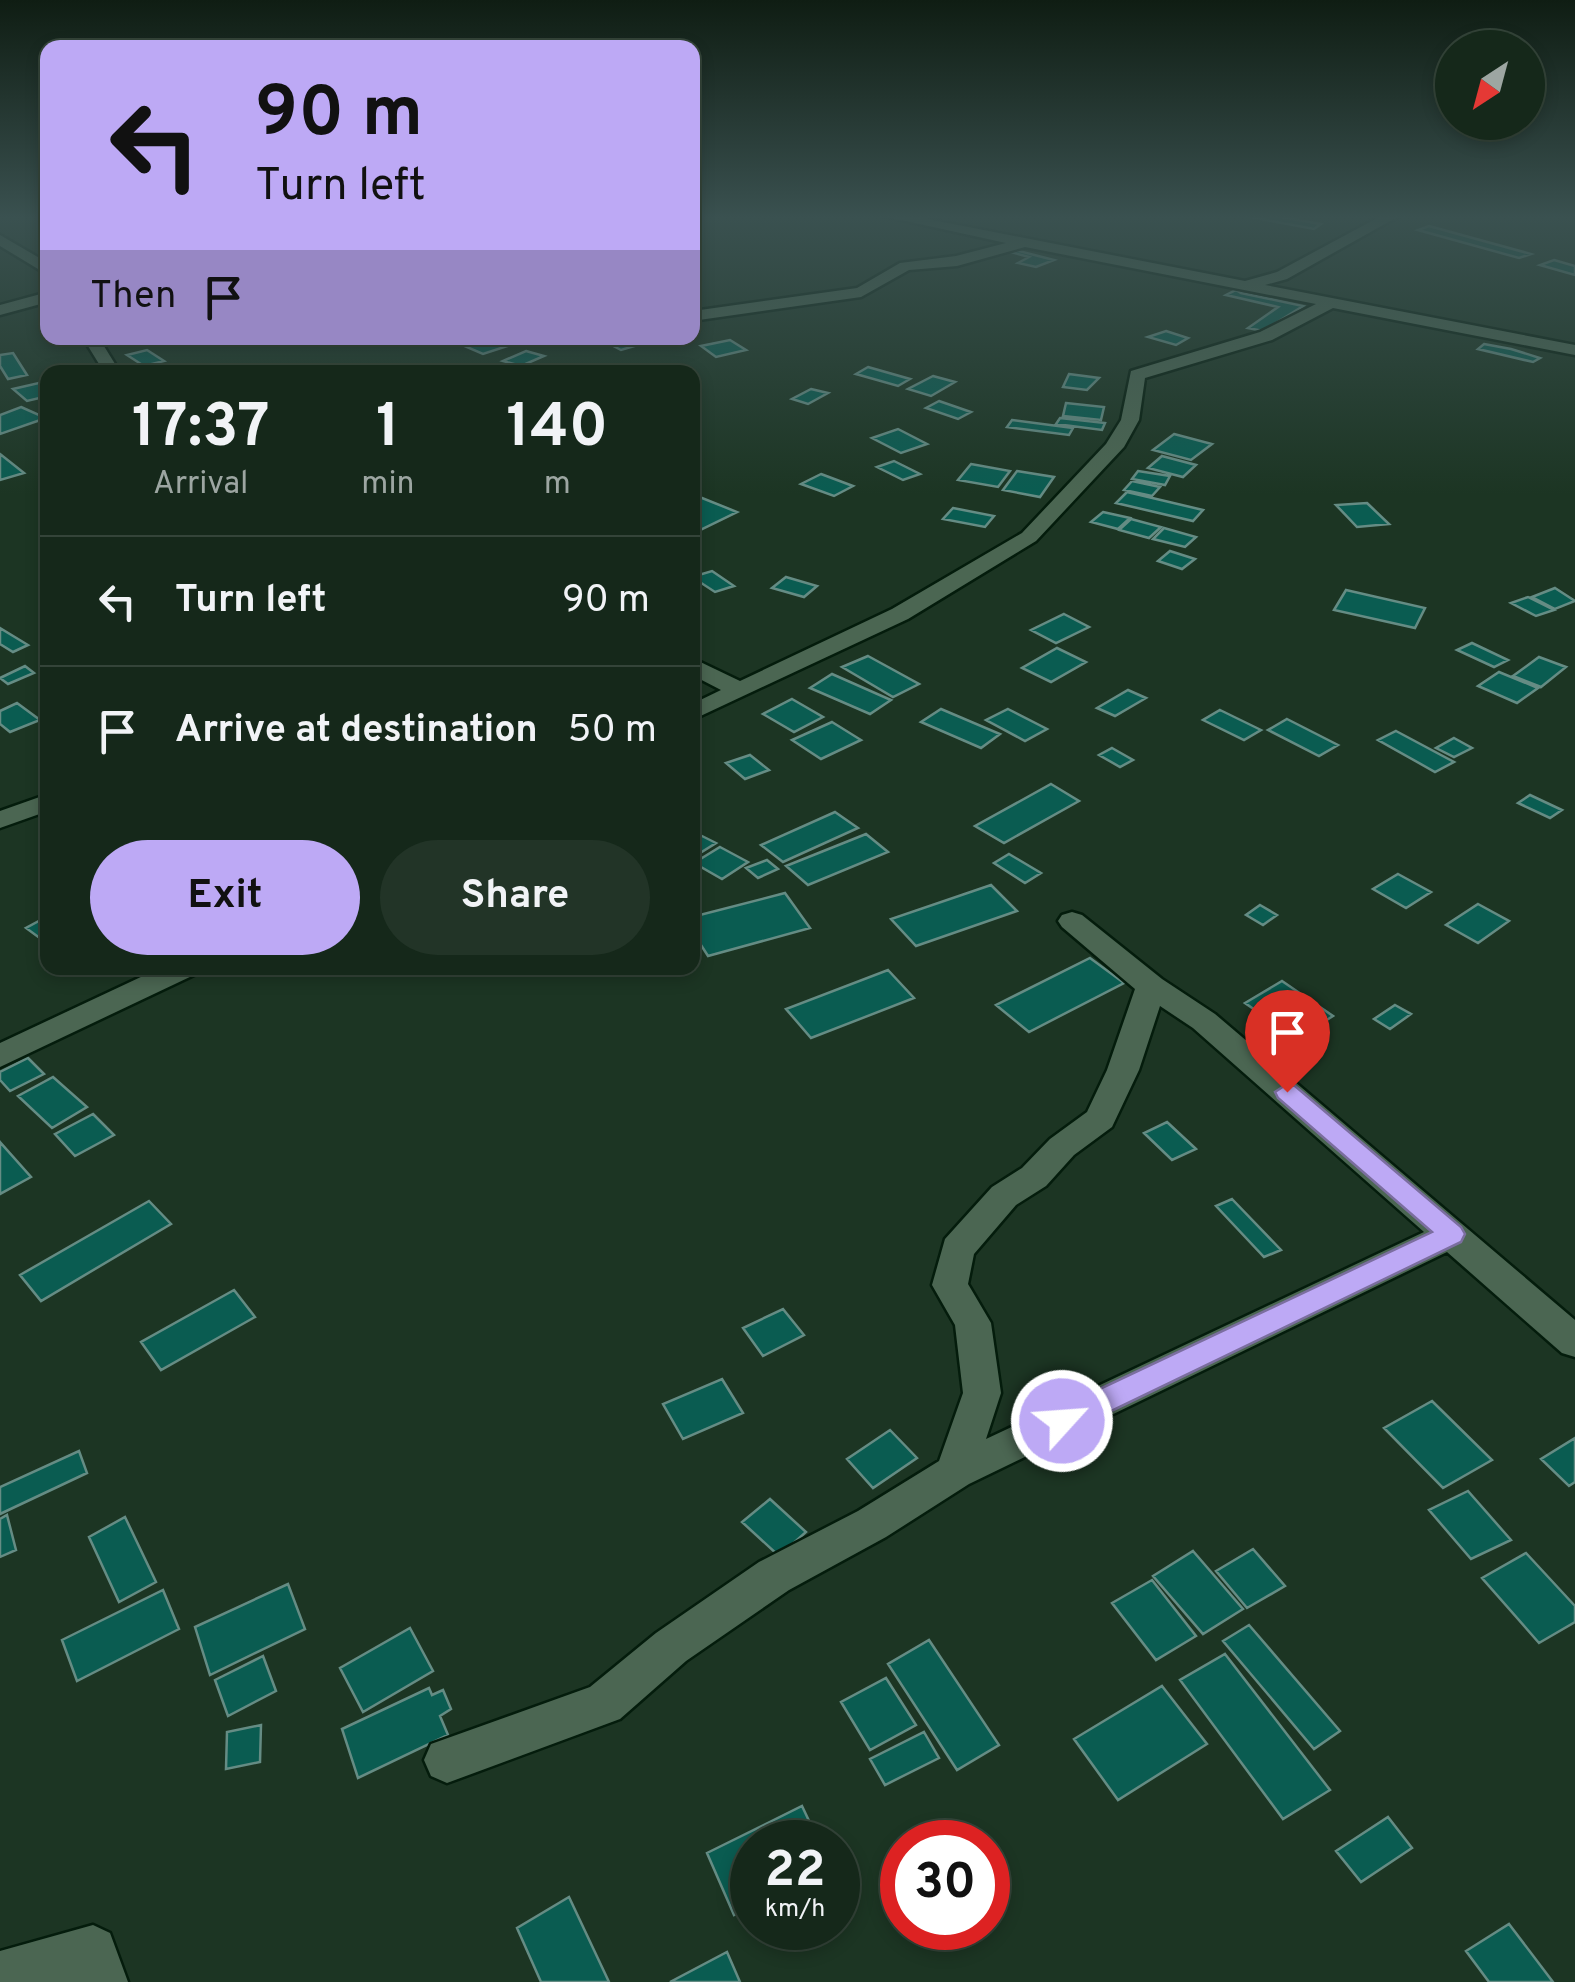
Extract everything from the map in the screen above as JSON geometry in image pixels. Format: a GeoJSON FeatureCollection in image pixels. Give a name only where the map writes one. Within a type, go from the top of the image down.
{"type":"FeatureCollection","features":[{"type":"Feature","properties":{"kind":"street"},"geometry":{"type":"LineString","coordinates":[[700,315],[746,308]]}},
{"type":"Feature","properties":{"kind":"street"},"geometry":{"type":"LineString","coordinates":[[700,709],[900,614],[1029,536],[1114,447],[1130,420],[1138,376],[1266,336],[1319,308]]}},
{"type":"Feature","properties":{"kind":"street"},"geometry":{"type":"LineString","coordinates":[[1365,308],[1575,350]]}},
{"type":"Feature","properties":{"kind":"street"},"geometry":{"type":"LineString","coordinates":[[700,669],[740,690]]}},
{"type":"Feature","properties":{"kind":"street"},"geometry":{"type":"LineString","coordinates":[[0,820],[40,805]]}},
{"type":"Feature","properties":{"kind":"street"},"geometry":{"type":"LineString","coordinates":[[1072,921],[1151,986],[1204,1021],[1575,1342]]}},
{"type":"Feature","properties":{"kind":"street"},"geometry":{"type":"LineString","coordinates":[[0,1056],[169,975]]}},
{"type":"Feature","properties":{"kind":"street"},"geometry":{"type":"LineString","coordinates":[[955,1472],[982,1393],[973,1323],[950,1285],[957,1249],[1004,1196],[1034,1176],[1062,1147],[1100,1119],[1124,1070],[1151,986]]}},
{"type":"Feature","properties":{"kind":"street"},"geometry":{"type":"LineString","coordinates":[[448,1760],[604,1704],[671,1647],[774,1576],[872,1524],[955,1472],[1452,1234]]}},
{"type":"Feature","properties":{"kind":"street"},"geometry":{"type":"LineString","coordinates":[[0,1976],[93,1950],[103,1982]]}},
{"type":"Feature","properties":{"kind":"building"},"geometry":{"type":"Polygon","coordinates":[[[1276,308],[1299,308],[1263,331],[1248,328],[1276,308]]]}},
{"type":"Feature","properties":{"kind":"building"},"geometry":{"type":"Polygon","coordinates":[[[1166,331],[1188,338],[1176,345],[1148,337],[1166,331]]]}},
{"type":"Feature","properties":{"kind":"building"},"geometry":{"type":"Polygon","coordinates":[[[730,340],[746,350],[716,357],[701,346],[730,340]]]}},
{"type":"Feature","properties":{"kind":"building"},"geometry":{"type":"Polygon","coordinates":[[[1484,344],[1540,358],[1533,362],[1478,349],[1484,344]]]}},
{"type":"Feature","properties":{"kind":"building"},"geometry":{"type":"Polygon","coordinates":[[[462,345],[511,345],[483,354],[462,345]]]}},
{"type":"Feature","properties":{"kind":"building"},"geometry":{"type":"Polygon","coordinates":[[[611,345],[638,345],[621,350],[611,345]]]}},
{"type":"Feature","properties":{"kind":"building"},"geometry":{"type":"Polygon","coordinates":[[[147,350],[164,361],[142,365],[127,355],[147,350]]]}},
{"type":"Feature","properties":{"kind":"building"},"geometry":{"type":"Polygon","coordinates":[[[526,351],[544,356],[523,365],[503,361],[526,351]]]}},
{"type":"Feature","properties":{"kind":"building"},"geometry":{"type":"Polygon","coordinates":[[[13,353],[27,375],[8,379],[0,366],[0,355],[13,353]]]}},
{"type":"Feature","properties":{"kind":"building"},"geometry":{"type":"Polygon","coordinates":[[[868,367],[910,379],[898,386],[856,374],[868,367]]]}},
{"type":"Feature","properties":{"kind":"building"},"geometry":{"type":"Polygon","coordinates":[[[1069,374],[1099,378],[1087,390],[1063,387],[1069,374]]]}},
{"type":"Feature","properties":{"kind":"building"},"geometry":{"type":"Polygon","coordinates":[[[933,376],[955,382],[931,396],[908,389],[933,376]]]}},
{"type":"Feature","properties":{"kind":"building"},"geometry":{"type":"Polygon","coordinates":[[[40,383],[40,398],[27,401],[13,389],[40,383]]]}},
{"type":"Feature","properties":{"kind":"building"},"geometry":{"type":"Polygon","coordinates":[[[811,389],[828,393],[808,404],[792,399],[811,389]]]}},
{"type":"Feature","properties":{"kind":"building"},"geometry":{"type":"Polygon","coordinates":[[[939,401],[971,412],[958,419],[926,408],[939,401]]]}},
{"type":"Feature","properties":{"kind":"building"},"geometry":{"type":"Polygon","coordinates":[[[1066,403],[1104,407],[1101,420],[1063,416],[1066,403]]]}},
{"type":"Feature","properties":{"kind":"building"},"geometry":{"type":"Polygon","coordinates":[[[21,407],[40,415],[40,420],[0,434],[0,415],[21,407]]]}},
{"type":"Feature","properties":{"kind":"building"},"geometry":{"type":"Polygon","coordinates":[[[1060,418],[1105,423],[1102,430],[1056,424],[1060,418]]]}},
{"type":"Feature","properties":{"kind":"building"},"geometry":{"type":"Polygon","coordinates":[[[1012,420],[1073,428],[1069,435],[1007,427],[1012,420]]]}},
{"type":"Feature","properties":{"kind":"building"},"geometry":{"type":"Polygon","coordinates":[[[898,429],[927,444],[901,453],[872,438],[898,429]]]}},
{"type":"Feature","properties":{"kind":"building"},"geometry":{"type":"Polygon","coordinates":[[[1174,434],[1212,444],[1191,460],[1153,450],[1174,434]]]}},
{"type":"Feature","properties":{"kind":"building"},"geometry":{"type":"Polygon","coordinates":[[[0,454],[24,473],[0,480],[0,454]]]}},
{"type":"Feature","properties":{"kind":"building"},"geometry":{"type":"Polygon","coordinates":[[[1162,456],[1196,465],[1183,477],[1148,468],[1162,456]]]}},
{"type":"Feature","properties":{"kind":"building"},"geometry":{"type":"Polygon","coordinates":[[[894,461],[920,474],[903,480],[877,467],[894,461]]]}},
{"type":"Feature","properties":{"kind":"building"},"geometry":{"type":"Polygon","coordinates":[[[971,464],[1010,471],[998,487],[958,480],[971,464]]]}},
{"type":"Feature","properties":{"kind":"building"},"geometry":{"type":"Polygon","coordinates":[[[1017,471],[1054,477],[1040,497],[1003,490],[1017,471]]]}},
{"type":"Feature","properties":{"kind":"building"},"geometry":{"type":"Polygon","coordinates":[[[1138,471],[1170,476],[1165,485],[1132,479],[1138,471]]]}},
{"type":"Feature","properties":{"kind":"building"},"geometry":{"type":"Polygon","coordinates":[[[821,474],[853,486],[834,496],[801,484],[821,474]]]}},
{"type":"Feature","properties":{"kind":"building"},"geometry":{"type":"Polygon","coordinates":[[[1132,481],[1160,487],[1152,496],[1124,490],[1132,481]]]}},
{"type":"Feature","properties":{"kind":"building"},"geometry":{"type":"Polygon","coordinates":[[[1127,492],[1203,510],[1193,521],[1116,503],[1127,492]]]}},
{"type":"Feature","properties":{"kind":"building"},"geometry":{"type":"Polygon","coordinates":[[[700,497],[737,512],[700,530],[700,497]]]}},
{"type":"Feature","properties":{"kind":"building"},"geometry":{"type":"Polygon","coordinates":[[[1367,503],[1389,524],[1357,527],[1336,505],[1367,503]]]}},
{"type":"Feature","properties":{"kind":"building"},"geometry":{"type":"Polygon","coordinates":[[[953,508],[994,516],[985,527],[943,519],[953,508]]]}},
{"type":"Feature","properties":{"kind":"building"},"geometry":{"type":"Polygon","coordinates":[[[1103,512],[1130,518],[1118,529],[1091,522],[1103,512]]]}},
{"type":"Feature","properties":{"kind":"building"},"geometry":{"type":"Polygon","coordinates":[[[1131,519],[1161,527],[1149,538],[1119,530],[1131,519]]]}},
{"type":"Feature","properties":{"kind":"building"},"geometry":{"type":"Polygon","coordinates":[[[1164,528],[1196,537],[1185,547],[1153,539],[1164,528]]]}},
{"type":"Feature","properties":{"kind":"building"},"geometry":{"type":"Polygon","coordinates":[[[1170,551],[1195,559],[1182,569],[1158,561],[1170,551]]]}},
{"type":"Feature","properties":{"kind":"building"},"geometry":{"type":"Polygon","coordinates":[[[712,571],[734,586],[715,592],[700,582],[700,575],[712,571]]]}},
{"type":"Feature","properties":{"kind":"building"},"geometry":{"type":"Polygon","coordinates":[[[786,577],[817,586],[804,597],[772,588],[786,577]]]}},
{"type":"Feature","properties":{"kind":"building"},"geometry":{"type":"Polygon","coordinates":[[[1555,588],[1575,601],[1555,609],[1532,597],[1555,588]]]}},
{"type":"Feature","properties":{"kind":"building"},"geometry":{"type":"Polygon","coordinates":[[[1346,590],[1425,608],[1415,628],[1334,610],[1346,590]]]}},
{"type":"Feature","properties":{"kind":"building"},"geometry":{"type":"Polygon","coordinates":[[[1528,597],[1554,610],[1536,616],[1511,603],[1528,597]]]}},
{"type":"Feature","properties":{"kind":"building"},"geometry":{"type":"Polygon","coordinates":[[[1064,614],[1089,627],[1056,643],[1031,630],[1064,614]]]}},
{"type":"Feature","properties":{"kind":"building"},"geometry":{"type":"Polygon","coordinates":[[[0,628],[28,645],[13,652],[0,644],[0,628]]]}},
{"type":"Feature","properties":{"kind":"building"},"geometry":{"type":"Polygon","coordinates":[[[1472,643],[1508,660],[1494,667],[1457,650],[1472,643]]]}},
{"type":"Feature","properties":{"kind":"building"},"geometry":{"type":"Polygon","coordinates":[[[1057,648],[1086,662],[1051,682],[1022,668],[1057,648]]]}},
{"type":"Feature","properties":{"kind":"building"},"geometry":{"type":"Polygon","coordinates":[[[868,656],[919,684],[893,697],[842,667],[868,656]]]}},
{"type":"Feature","properties":{"kind":"building"},"geometry":{"type":"Polygon","coordinates":[[[1539,657],[1566,667],[1541,687],[1513,676],[1539,657]]]}},
{"type":"Feature","properties":{"kind":"building"},"geometry":{"type":"Polygon","coordinates":[[[25,666],[34,673],[8,684],[0,678],[25,666]]]}},
{"type":"Feature","properties":{"kind":"building"},"geometry":{"type":"Polygon","coordinates":[[[1499,672],[1538,688],[1517,703],[1478,686],[1499,672]]]}},
{"type":"Feature","properties":{"kind":"building"},"geometry":{"type":"Polygon","coordinates":[[[832,674],[891,700],[870,714],[810,688],[832,674]]]}},
{"type":"Feature","properties":{"kind":"building"},"geometry":{"type":"Polygon","coordinates":[[[1128,690],[1146,698],[1115,716],[1097,708],[1128,690]]]}},
{"type":"Feature","properties":{"kind":"building"},"geometry":{"type":"Polygon","coordinates":[[[792,699],[823,717],[794,732],[763,714],[792,699]]]}},
{"type":"Feature","properties":{"kind":"building"},"geometry":{"type":"Polygon","coordinates":[[[17,703],[40,720],[10,732],[0,724],[0,711],[17,703]]]}},
{"type":"Feature","properties":{"kind":"building"},"geometry":{"type":"Polygon","coordinates":[[[941,709],[1000,734],[981,748],[921,722],[941,709]]]}},
{"type":"Feature","properties":{"kind":"building"},"geometry":{"type":"Polygon","coordinates":[[[1008,709],[1047,729],[1025,741],[986,720],[1008,709]]]}},
{"type":"Feature","properties":{"kind":"building"},"geometry":{"type":"Polygon","coordinates":[[[1220,710],[1261,730],[1244,740],[1203,720],[1220,710]]]}},
{"type":"Feature","properties":{"kind":"building"},"geometry":{"type":"Polygon","coordinates":[[[1287,719],[1338,745],[1319,756],[1268,730],[1287,719]]]}},
{"type":"Feature","properties":{"kind":"building"},"geometry":{"type":"Polygon","coordinates":[[[832,722],[861,740],[821,759],[792,740],[832,722]]]}},
{"type":"Feature","properties":{"kind":"building"},"geometry":{"type":"Polygon","coordinates":[[[1396,731],[1454,762],[1435,772],[1378,740],[1396,731]]]}},
{"type":"Feature","properties":{"kind":"building"},"geometry":{"type":"Polygon","coordinates":[[[1454,738],[1472,748],[1454,757],[1436,748],[1454,738]]]}},
{"type":"Feature","properties":{"kind":"building"},"geometry":{"type":"Polygon","coordinates":[[[1112,748],[1133,760],[1120,767],[1099,755],[1112,748]]]}},
{"type":"Feature","properties":{"kind":"building"},"geometry":{"type":"Polygon","coordinates":[[[750,755],[769,770],[745,779],[726,763],[750,755]]]}},
{"type":"Feature","properties":{"kind":"building"},"geometry":{"type":"Polygon","coordinates":[[[1051,784],[1079,801],[1004,843],[975,826],[1051,784]]]}},
{"type":"Feature","properties":{"kind":"building"},"geometry":{"type":"Polygon","coordinates":[[[1530,795],[1562,810],[1550,818],[1518,803],[1530,795]]]}},
{"type":"Feature","properties":{"kind":"building"},"geometry":{"type":"Polygon","coordinates":[[[835,812],[858,828],[783,862],[761,845],[835,812]]]}},
{"type":"Feature","properties":{"kind":"building"},"geometry":{"type":"Polygon","coordinates":[[[866,834],[888,852],[808,885],[786,866],[866,834]]]}},
{"type":"Feature","properties":{"kind":"building"},"geometry":{"type":"Polygon","coordinates":[[[700,835],[716,843],[700,853],[700,835]]]}},
{"type":"Feature","properties":{"kind":"building"},"geometry":{"type":"Polygon","coordinates":[[[720,847],[748,862],[722,879],[700,866],[700,859],[720,847]]]}},
{"type":"Feature","properties":{"kind":"building"},"geometry":{"type":"Polygon","coordinates":[[[1009,854],[1041,873],[1025,883],[994,863],[1009,854]]]}},
{"type":"Feature","properties":{"kind":"building"},"geometry":{"type":"Polygon","coordinates":[[[767,860],[778,869],[758,878],[746,868],[767,860]]]}},
{"type":"Feature","properties":{"kind":"building"},"geometry":{"type":"Polygon","coordinates":[[[1398,874],[1431,892],[1406,908],[1373,889],[1398,874]]]}},
{"type":"Feature","properties":{"kind":"building"},"geometry":{"type":"Polygon","coordinates":[[[991,885],[1017,911],[916,946],[891,919],[991,885]]]}},
{"type":"Feature","properties":{"kind":"building"},"geometry":{"type":"Polygon","coordinates":[[[785,893],[810,928],[708,956],[700,944],[700,915],[785,893]]]}},
{"type":"Feature","properties":{"kind":"building"},"geometry":{"type":"Polygon","coordinates":[[[1478,904],[1509,921],[1478,943],[1446,925],[1478,904]]]}},
{"type":"Feature","properties":{"kind":"building"},"geometry":{"type":"Polygon","coordinates":[[[1260,905],[1277,915],[1263,925],[1246,915],[1260,905]]]}},
{"type":"Feature","properties":{"kind":"building"},"geometry":{"type":"Polygon","coordinates":[[[40,920],[40,938],[26,928],[40,920]]]}},
{"type":"Feature","properties":{"kind":"building"},"geometry":{"type":"Polygon","coordinates":[[[1090,958],[1124,983],[1029,1032],[996,1005],[1090,958]]]}},
{"type":"Feature","properties":{"kind":"building"},"geometry":{"type":"Polygon","coordinates":[[[888,970],[914,998],[811,1038],[786,1009],[888,970]]]}},
{"type":"Feature","properties":{"kind":"building"},"geometry":{"type":"Polygon","coordinates":[[[1282,981],[1333,1016],[1297,1039],[1245,1003],[1282,981]]]}},
{"type":"Feature","properties":{"kind":"building"},"geometry":{"type":"Polygon","coordinates":[[[1395,1005],[1411,1014],[1390,1029],[1374,1019],[1395,1005]]]}},
{"type":"Feature","properties":{"kind":"building"},"geometry":{"type":"Polygon","coordinates":[[[28,1058],[44,1074],[10,1091],[0,1080],[0,1072],[28,1058]]]}},
{"type":"Feature","properties":{"kind":"building"},"geometry":{"type":"Polygon","coordinates":[[[53,1077],[87,1107],[52,1128],[18,1096],[53,1077]]]}},
{"type":"Feature","properties":{"kind":"building"},"geometry":{"type":"Polygon","coordinates":[[[93,1114],[114,1135],[75,1156],[55,1134],[93,1114]]]}},
{"type":"Feature","properties":{"kind":"building"},"geometry":{"type":"Polygon","coordinates":[[[1167,1122],[1196,1149],[1172,1160],[1144,1133],[1167,1122]]]}},
{"type":"Feature","properties":{"kind":"building"},"geometry":{"type":"Polygon","coordinates":[[[0,1142],[31,1177],[0,1194],[0,1142]]]}},
{"type":"Feature","properties":{"kind":"building"},"geometry":{"type":"Polygon","coordinates":[[[1232,1199],[1281,1250],[1264,1257],[1216,1206],[1232,1199]]]}},
{"type":"Feature","properties":{"kind":"building"},"geometry":{"type":"Polygon","coordinates":[[[149,1201],[171,1224],[41,1301],[20,1275],[149,1201]]]}},
{"type":"Feature","properties":{"kind":"building"},"geometry":{"type":"Polygon","coordinates":[[[234,1290],[255,1317],[161,1370],[141,1342],[234,1290]]]}},
{"type":"Feature","properties":{"kind":"building"},"geometry":{"type":"Polygon","coordinates":[[[783,1309],[804,1335],[763,1356],[743,1328],[783,1309]]]}},
{"type":"Feature","properties":{"kind":"building"},"geometry":{"type":"Polygon","coordinates":[[[722,1379],[743,1413],[683,1439],[663,1404],[722,1379]]]}},
{"type":"Feature","properties":{"kind":"building"},"geometry":{"type":"Polygon","coordinates":[[[1432,1401],[1492,1460],[1443,1488],[1384,1428],[1432,1401]]]}},
{"type":"Feature","properties":{"kind":"building"},"geometry":{"type":"Polygon","coordinates":[[[890,1430],[917,1458],[873,1488],[847,1459],[890,1430]]]}},
{"type":"Feature","properties":{"kind":"building"},"geometry":{"type":"Polygon","coordinates":[[[1575,1438],[1575,1482],[1569,1486],[1541,1459],[1575,1438]]]}},
{"type":"Feature","properties":{"kind":"building"},"geometry":{"type":"Polygon","coordinates":[[[79,1451],[87,1473],[0,1514],[0,1487],[79,1451]]]}},
{"type":"Feature","properties":{"kind":"building"},"geometry":{"type":"Polygon","coordinates":[[[1468,1491],[1511,1540],[1471,1559],[1429,1510],[1468,1491]]]}},
{"type":"Feature","properties":{"kind":"building"},"geometry":{"type":"Polygon","coordinates":[[[770,1499],[806,1532],[779,1556],[742,1522],[770,1499]]]}},
{"type":"Feature","properties":{"kind":"building"},"geometry":{"type":"Polygon","coordinates":[[[7,1515],[16,1550],[0,1557],[0,1519],[7,1515]]]}},
{"type":"Feature","properties":{"kind":"building"},"geometry":{"type":"Polygon","coordinates":[[[125,1517],[156,1582],[119,1602],[89,1537],[125,1517]]]}},
{"type":"Feature","properties":{"kind":"building"},"geometry":{"type":"Polygon","coordinates":[[[1253,1549],[1285,1586],[1247,1608],[1216,1571],[1253,1549]]]}},
{"type":"Feature","properties":{"kind":"building"},"geometry":{"type":"Polygon","coordinates":[[[1193,1551],[1243,1609],[1203,1634],[1153,1576],[1193,1551]]]}},
{"type":"Feature","properties":{"kind":"building"},"geometry":{"type":"Polygon","coordinates":[[[1526,1553],[1575,1606],[1575,1622],[1539,1643],[1482,1578],[1526,1553]]]}},
{"type":"Feature","properties":{"kind":"building"},"geometry":{"type":"Polygon","coordinates":[[[1152,1580],[1196,1636],[1156,1660],[1112,1603],[1152,1580]]]}},
{"type":"Feature","properties":{"kind":"building"},"geometry":{"type":"Polygon","coordinates":[[[288,1584],[305,1629],[210,1675],[195,1627],[288,1584]]]}},
{"type":"Feature","properties":{"kind":"building"},"geometry":{"type":"Polygon","coordinates":[[[163,1590],[179,1629],[77,1681],[62,1640],[163,1590]]]}},
{"type":"Feature","properties":{"kind":"building"},"geometry":{"type":"Polygon","coordinates":[[[1249,1625],[1340,1731],[1314,1749],[1223,1641],[1249,1625]]]}},
{"type":"Feature","properties":{"kind":"building"},"geometry":{"type":"Polygon","coordinates":[[[410,1628],[433,1671],[363,1712],[340,1668],[410,1628]]]}},
{"type":"Feature","properties":{"kind":"building"},"geometry":{"type":"Polygon","coordinates":[[[929,1640],[999,1745],[957,1770],[888,1664],[929,1640]]]}},
{"type":"Feature","properties":{"kind":"building"},"geometry":{"type":"Polygon","coordinates":[[[1225,1654],[1330,1790],[1283,1819],[1180,1680],[1225,1654]]]}},
{"type":"Feature","properties":{"kind":"building"},"geometry":{"type":"Polygon","coordinates":[[[263,1656],[276,1691],[228,1716],[215,1680],[263,1656]]]}},
{"type":"Feature","properties":{"kind":"building"},"geometry":{"type":"Polygon","coordinates":[[[886,1678],[916,1725],[870,1750],[841,1702],[886,1678]]]}},
{"type":"Feature","properties":{"kind":"building"},"geometry":{"type":"Polygon","coordinates":[[[1162,1686],[1207,1744],[1118,1800],[1074,1739],[1162,1686]]]}},
{"type":"Feature","properties":{"kind":"building"},"geometry":{"type":"Polygon","coordinates":[[[429,1688],[432,1695],[443,1690],[451,1709],[440,1716],[448,1735],[358,1778],[342,1729],[429,1688]]]}},
{"type":"Feature","properties":{"kind":"building"},"geometry":{"type":"Polygon","coordinates":[[[261,1725],[260,1762],[226,1769],[227,1732],[261,1725]]]}},
{"type":"Feature","properties":{"kind":"building"},"geometry":{"type":"Polygon","coordinates":[[[924,1732],[939,1758],[885,1785],[870,1759],[924,1732]]]}},
{"type":"Feature","properties":{"kind":"building"},"geometry":{"type":"Polygon","coordinates":[[[802,1806],[809,1820],[774,1820],[802,1806]]]}},
{"type":"Feature","properties":{"kind":"building"},"geometry":{"type":"Polygon","coordinates":[[[1388,1817],[1412,1848],[1361,1882],[1336,1851],[1388,1817]]]}},
{"type":"Feature","properties":{"kind":"building"},"geometry":{"type":"Polygon","coordinates":[[[730,1842],[730,1906],[707,1853],[730,1842]]]}},
{"type":"Feature","properties":{"kind":"building"},"geometry":{"type":"Polygon","coordinates":[[[569,1897],[609,1982],[541,1982],[517,1928],[569,1897]]]}},
{"type":"Feature","properties":{"kind":"building"},"geometry":{"type":"Polygon","coordinates":[[[1509,1924],[1553,1982],[1489,1982],[1466,1951],[1509,1924]]]}},
{"type":"Feature","properties":{"kind":"building"},"geometry":{"type":"Polygon","coordinates":[[[727,1952],[740,1982],[670,1982],[727,1952]]]}},
{"type":"Feature","properties":{"kind":"route"},"geometry":{"type":"LineString","coordinates":[[1062,1421],[1452,1234],[1287,1092]]}}]}
